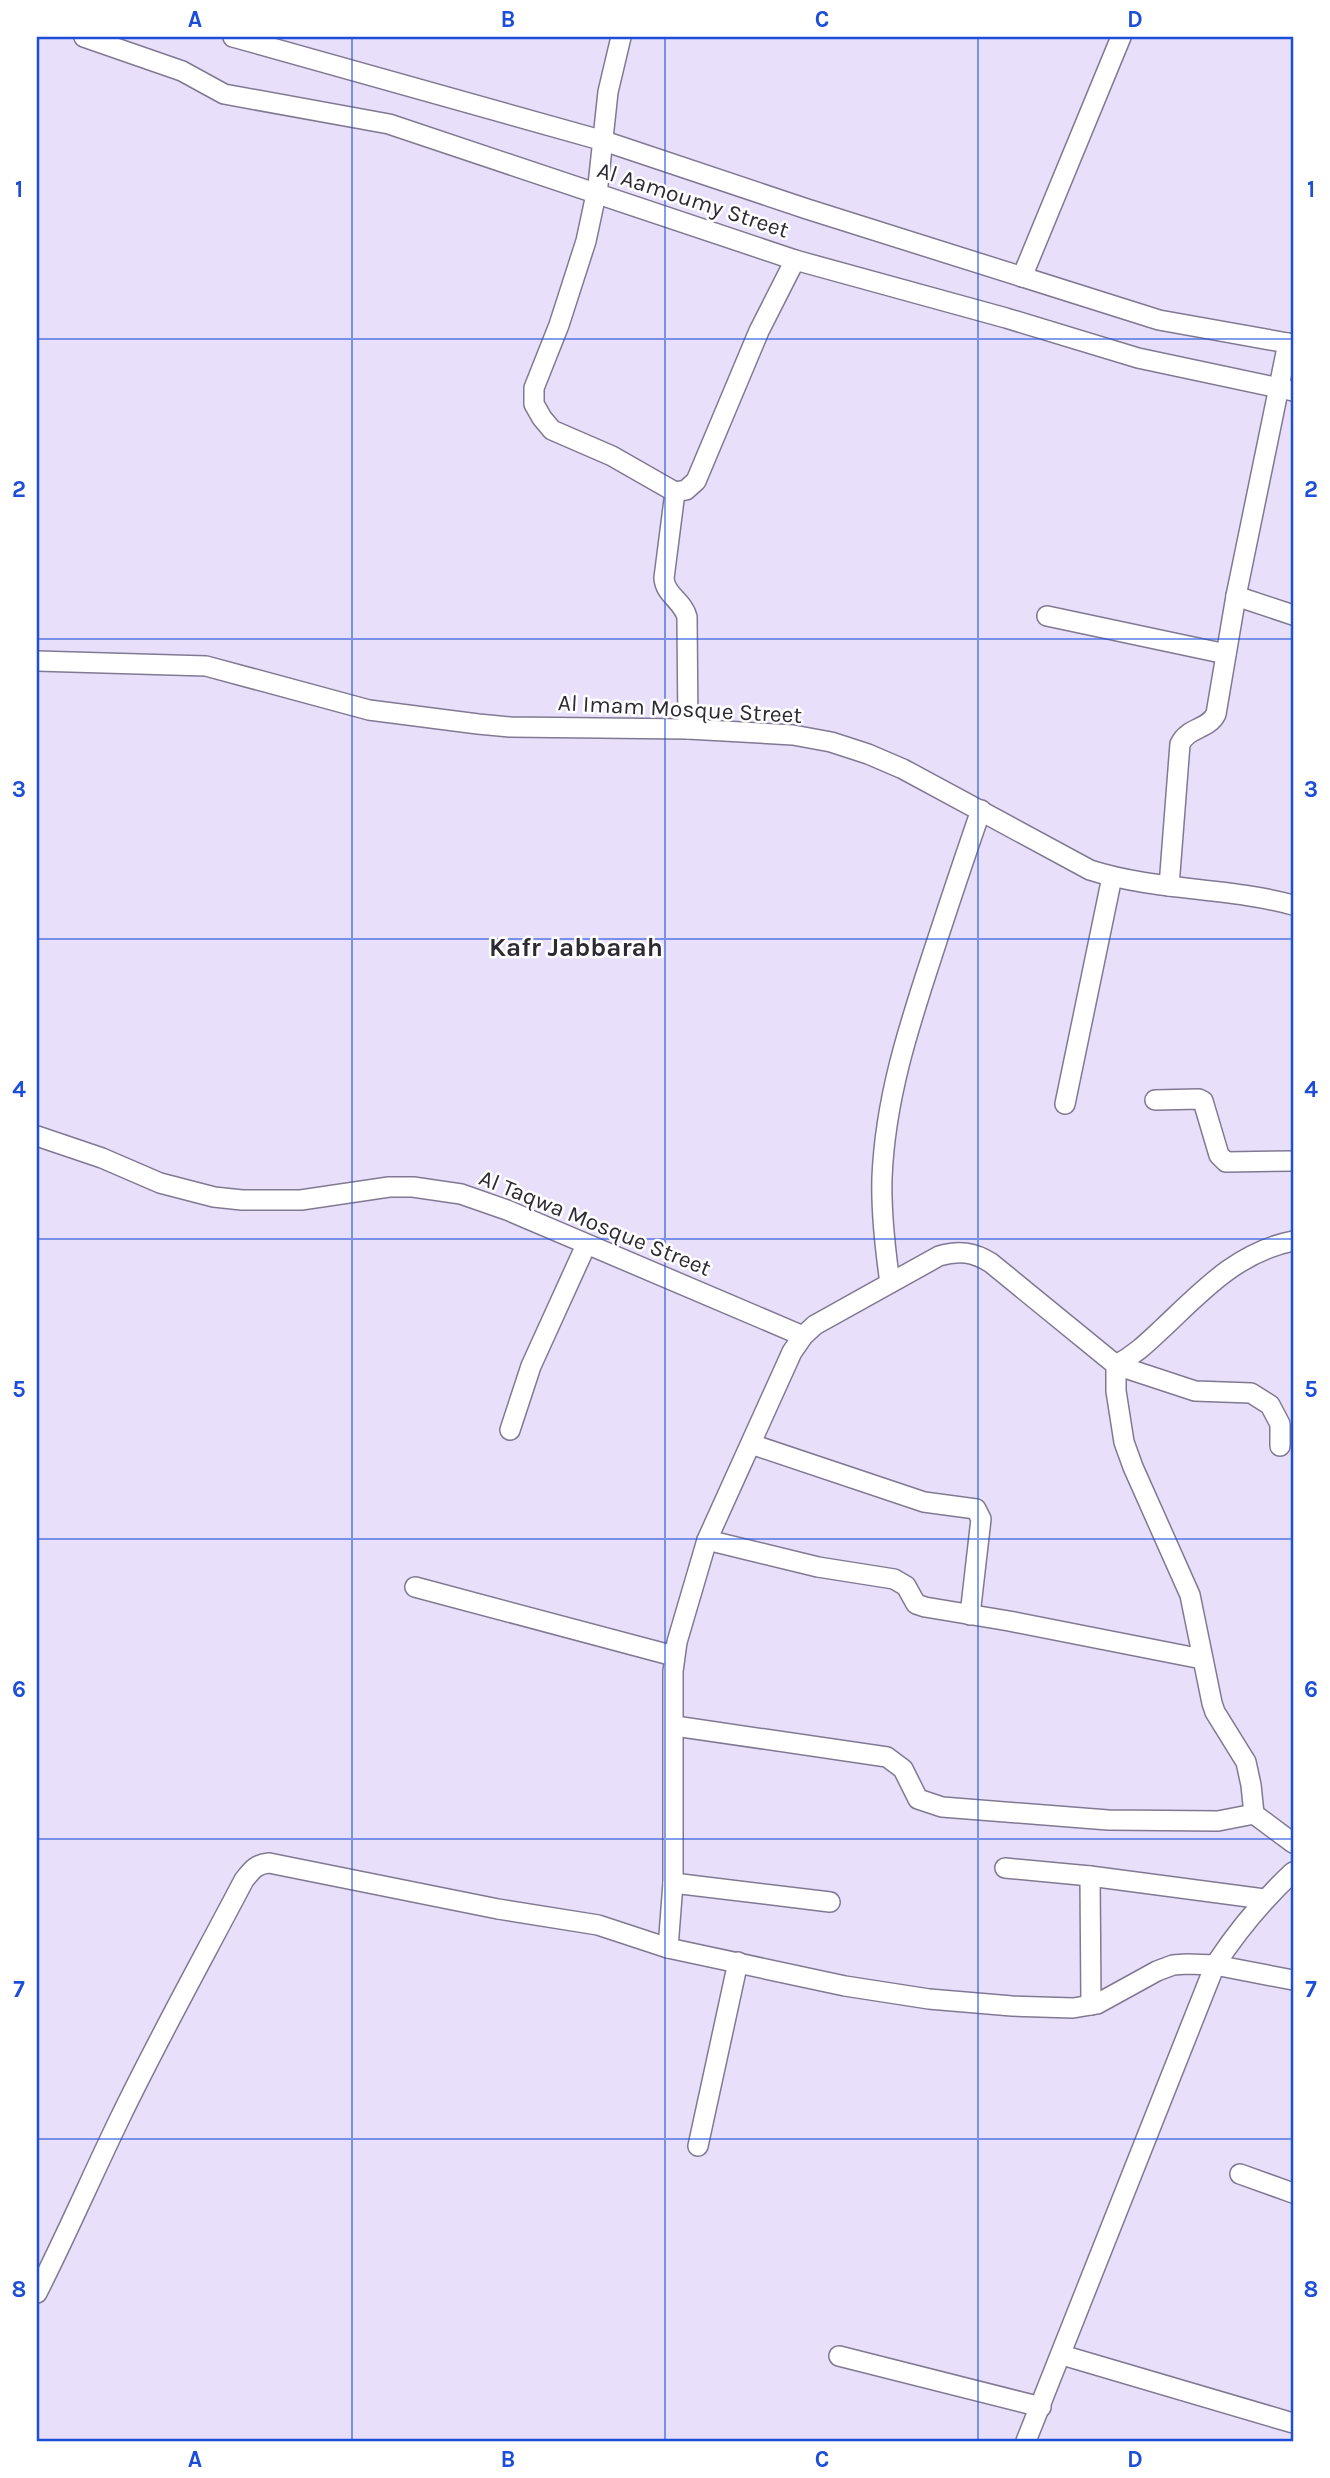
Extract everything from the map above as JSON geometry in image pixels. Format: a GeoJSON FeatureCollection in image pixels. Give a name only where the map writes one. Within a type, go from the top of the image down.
{"type":"FeatureCollection","features":[{"type":"Feature","properties":{"kind":"street","name":"Al Aamoumy Street"},"geometry":{"type":"LineString","coordinates":[[84,37],[182,71],[224,94],[389,124],[597,189],[795,260],[993,314],[1138,358],[1286,390]]}},
{"type":"Feature","properties":{"kind":"street"},"geometry":{"type":"LineString","coordinates":[[233,37],[604,145],[1159,320],[1291,343],[1286,390],[1236,596],[1214,719],[1211,723],[1189,732],[1180,744],[1169,886]]}},
{"type":"Feature","properties":{"kind":"street"},"geometry":{"type":"LineString","coordinates":[[621,37],[608,92],[597,189],[575,276],[534,388],[534,404],[542,418],[552,430],[612,456],[675,492],[686,490],[696,481],[759,331],[795,260]]}},
{"type":"Feature","properties":{"kind":"street"},"geometry":{"type":"LineString","coordinates":[[1022,277],[1121,37]]}},
{"type":"Feature","properties":{"kind":"street"},"geometry":{"type":"LineString","coordinates":[[675,492],[664,578],[667,591],[683,606],[687,617],[688,729]]}},
{"type":"Feature","properties":{"kind":"street"},"geometry":{"type":"LineString","coordinates":[[1236,596],[1293,615]]}},
{"type":"Feature","properties":{"kind":"street"},"geometry":{"type":"LineString","coordinates":[[1047,616],[1226,654]]}},
{"type":"Feature","properties":{"kind":"street","name":"Al Imam Mosque Street"},"geometry":{"type":"LineString","coordinates":[[37,661],[206,666],[369,710],[478,724],[510,727],[688,729],[793,736],[831,743],[868,754],[903,769],[1067,859],[1112,877],[1293,905]]}},
{"type":"Feature","properties":{"kind":"street"},"geometry":{"type":"LineString","coordinates":[[890,1283],[883,1229],[882,1178],[886,1127],[895,1077],[908,1028],[981,810]]}},
{"type":"Feature","properties":{"kind":"street"},"geometry":{"type":"LineString","coordinates":[[1065,1104],[1112,877]]}},
{"type":"Feature","properties":{"kind":"street"},"geometry":{"type":"LineString","coordinates":[[1155,1100],[1203,1101],[1219,1155],[1226,1163],[1293,1161]]}},
{"type":"Feature","properties":{"kind":"street","name":"Al Taqwa Mosque Street"},"geometry":{"type":"LineString","coordinates":[[37,1136],[102,1158],[160,1183],[214,1197],[301,1200],[401,1187],[437,1189],[461,1194],[484,1201],[803,1336]]}},
{"type":"Feature","properties":{"kind":"street"},"geometry":{"type":"LineString","coordinates":[[1116,1364],[1136,1353],[1217,1277],[1234,1265],[1273,1245],[1293,1241]]}},
{"type":"Feature","properties":{"kind":"street"},"geometry":{"type":"LineString","coordinates":[[510,1430],[531,1366],[586,1245]]}},
{"type":"Feature","properties":{"kind":"street"},"geometry":{"type":"LineString","coordinates":[[667,1948],[673,1883],[674,1656],[707,1540],[792,1352],[814,1325],[939,1256],[966,1252],[980,1256],[1116,1364],[1195,1391],[1251,1393],[1270,1405],[1280,1424],[1280,1446]]}},
{"type":"Feature","properties":{"kind":"street"},"geometry":{"type":"LineString","coordinates":[[1116,1364],[1116,1391],[1124,1443],[1190,1595],[1215,1712],[1246,1762],[1254,1814],[1293,1843]]}},
{"type":"Feature","properties":{"kind":"street"},"geometry":{"type":"LineString","coordinates":[[751,1444],[924,1502],[976,1508],[981,1519],[970,1615]]}},
{"type":"Feature","properties":{"kind":"street"},"geometry":{"type":"LineString","coordinates":[[707,1540],[818,1567],[894,1579],[905,1586],[916,1604],[1202,1659]]}},
{"type":"Feature","properties":{"kind":"street"},"geometry":{"type":"LineString","coordinates":[[415,1587],[674,1656]]}},
{"type":"Feature","properties":{"kind":"street"},"geometry":{"type":"LineString","coordinates":[[675,1726],[887,1757],[903,1769],[918,1799],[942,1807],[1108,1819],[1218,1821],[1254,1814]]}},
{"type":"Feature","properties":{"kind":"street"},"geometry":{"type":"LineString","coordinates":[[37,2293],[187,1987],[244,1880],[261,1864],[269,1863],[470,1904],[598,1925],[667,1948],[845,1986],[929,1999],[1073,2008],[1097,2004],[1173,1965],[1215,1965],[1293,1980]]}},
{"type":"Feature","properties":{"kind":"street"},"geometry":{"type":"LineString","coordinates":[[1004,1868],[1090,1876],[1264,1899]]}},
{"type":"Feature","properties":{"kind":"street"},"geometry":{"type":"LineString","coordinates":[[1026,2441],[1215,1965],[1237,1931],[1264,1899],[1293,1872]]}},
{"type":"Feature","properties":{"kind":"street"},"geometry":{"type":"LineString","coordinates":[[1090,1876],[1091,2005]]}},
{"type":"Feature","properties":{"kind":"street"},"geometry":{"type":"LineString","coordinates":[[673,1883],[830,1902]]}},
{"type":"Feature","properties":{"kind":"street"},"geometry":{"type":"LineString","coordinates":[[698,2146],[738,1962]]}},
{"type":"Feature","properties":{"kind":"street"},"geometry":{"type":"LineString","coordinates":[[1240,2174],[1293,2193]]}},
{"type":"Feature","properties":{"kind":"street"},"geometry":{"type":"LineString","coordinates":[[1062,2354],[1293,2423]]}},
{"type":"Feature","properties":{"kind":"street"},"geometry":{"type":"LineString","coordinates":[[839,2356],[1041,2407]]}},
{"type":"Feature","properties":{"kind":"district","name":"Kafr Jabbarah"},"geometry":{"type":"Point","coordinates":[576,947]}}]}
